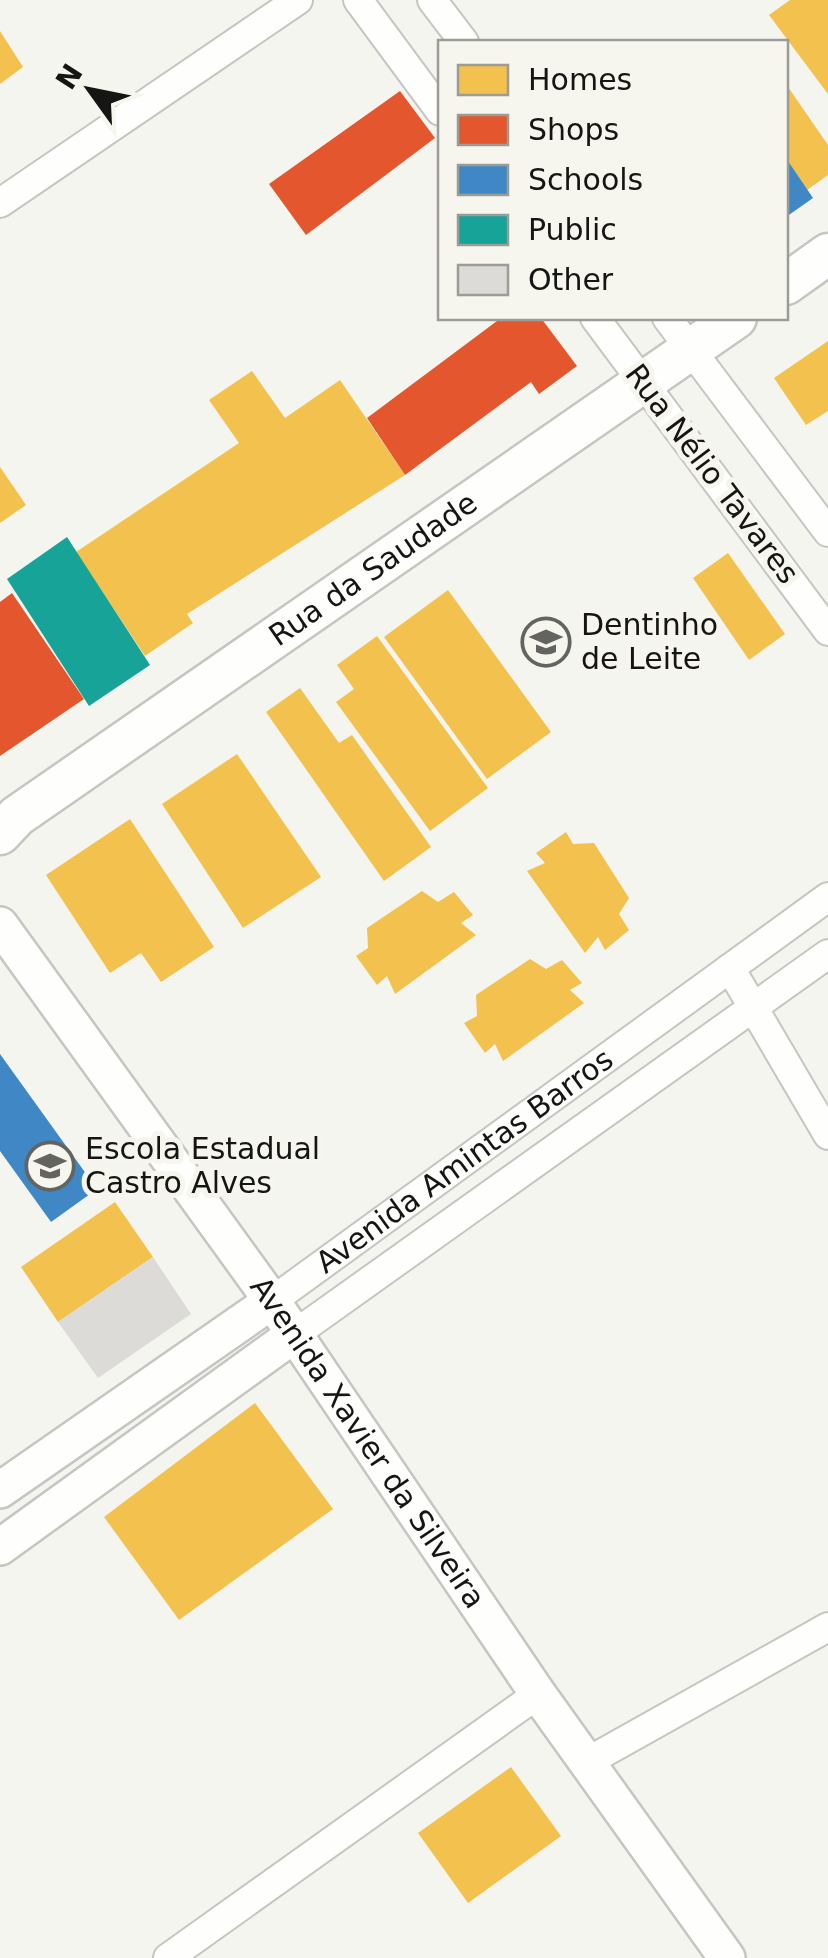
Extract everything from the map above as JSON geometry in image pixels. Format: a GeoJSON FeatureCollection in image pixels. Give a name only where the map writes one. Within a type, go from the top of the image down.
{"type":"FeatureCollection","features":[{"type":"Feature","properties":{"kind":"main road"},"geometry":{"type":"LineString","coordinates":[[788,283],[828,254]]}},
{"type":"Feature","properties":{"kind":"main road","name":"Rua da Saudade"},"geometry":{"type":"LineString","coordinates":[[3,828],[644,382],[679,333],[728,320]]}},
{"type":"Feature","properties":{"kind":"street"},"geometry":{"type":"LineString","coordinates":[[0,203],[298,0]]}},
{"type":"Feature","properties":{"kind":"street"},"geometry":{"type":"LineString","coordinates":[[358,0],[438,107]]}},
{"type":"Feature","properties":{"kind":"street"},"geometry":{"type":"LineString","coordinates":[[432,0],[462,40]]}},
{"type":"Feature","properties":{"kind":"street","name":"Rua Nélio Tavares"},"geometry":{"type":"LineString","coordinates":[[597,320],[828,630]]}},
{"type":"Feature","properties":{"kind":"street","name":"Rua Nélio Tavares"},"geometry":{"type":"LineString","coordinates":[[679,333],[828,532]]}},
{"type":"Feature","properties":{"kind":"street","name":"Avenida Amintas Barros"},"geometry":{"type":"LineString","coordinates":[[0,1490],[272,1301],[828,897]]}},
{"type":"Feature","properties":{"kind":"street","name":"Avenida Xavier da Silveira"},"geometry":{"type":"LineString","coordinates":[[2,922],[272,1301],[538,1694],[727,1958]]}},
{"type":"Feature","properties":{"kind":"street","name":"Avenida Amintas Barros"},"geometry":{"type":"LineString","coordinates":[[0,1547],[828,954]]}},
{"type":"Feature","properties":{"kind":"street"},"geometry":{"type":"LineString","coordinates":[[730,968],[756,1006],[828,1135]]}},
{"type":"Feature","properties":{"kind":"street"},"geometry":{"type":"LineString","coordinates":[[587,1762],[828,1628]]}},
{"type":"Feature","properties":{"kind":"street"},"geometry":{"type":"LineString","coordinates":[[168,1958],[538,1694]]}},
{"type":"Feature","properties":{"kind":"building: Homes"},"geometry":{"type":"Polygon","coordinates":[[[790,0],[828,0],[828,94],[788,40],[769,15],[790,0]]]}},
{"type":"Feature","properties":{"kind":"building: Homes"},"geometry":{"type":"Polygon","coordinates":[[[0,31],[23,67],[0,84],[0,31]]]}},
{"type":"Feature","properties":{"kind":"building: Homes"},"geometry":{"type":"Polygon","coordinates":[[[788,87],[828,145],[828,175],[807,190],[788,161],[788,87]]]}},
{"type":"Feature","properties":{"kind":"building: Homes"},"geometry":{"type":"Polygon","coordinates":[[[828,341],[828,411],[806,425],[774,378],[828,341]]]}},
{"type":"Feature","properties":{"kind":"building: Homes"},"geometry":{"type":"Polygon","coordinates":[[[252,371],[285,418],[340,380],[405,475],[187,614],[193,623],[145,656],[76,552],[239,443],[209,400],[252,371]]]}},
{"type":"Feature","properties":{"kind":"building: Homes"},"geometry":{"type":"Polygon","coordinates":[[[0,467],[26,505],[0,523],[0,467]]]}},
{"type":"Feature","properties":{"kind":"building: Homes"},"geometry":{"type":"Polygon","coordinates":[[[728,553],[785,634],[749,660],[693,578],[728,553]]]}},
{"type":"Feature","properties":{"kind":"building: Homes"},"geometry":{"type":"Polygon","coordinates":[[[448,590],[551,732],[487,779],[384,637],[448,590]]]}},
{"type":"Feature","properties":{"kind":"building: Homes"},"geometry":{"type":"Polygon","coordinates":[[[377,636],[488,788],[430,831],[336,702],[354,689],[337,665],[377,636]]]}},
{"type":"Feature","properties":{"kind":"building: Homes"},"geometry":{"type":"Polygon","coordinates":[[[300,688],[339,743],[352,735],[431,847],[384,881],[266,712],[300,688]]]}},
{"type":"Feature","properties":{"kind":"building: Homes"},"geometry":{"type":"Polygon","coordinates":[[[237,754],[321,877],[243,928],[162,804],[237,754]]]}},
{"type":"Feature","properties":{"kind":"building: Homes"},"geometry":{"type":"Polygon","coordinates":[[[130,819],[214,947],[161,982],[141,953],[110,973],[46,875],[130,819]]]}},
{"type":"Feature","properties":{"kind":"building: Homes"},"geometry":{"type":"Polygon","coordinates":[[[566,832],[573,844],[594,843],[629,898],[619,914],[629,930],[605,950],[598,937],[585,953],[527,871],[545,863],[536,853],[566,832]]]}},
{"type":"Feature","properties":{"kind":"building: Homes"},"geometry":{"type":"Polygon","coordinates":[[[422,891],[438,902],[454,892],[473,915],[461,923],[476,935],[395,994],[387,976],[377,985],[356,956],[368,948],[367,928],[422,891]]]}},
{"type":"Feature","properties":{"kind":"building: Homes"},"geometry":{"type":"Polygon","coordinates":[[[530,959],[546,969],[562,960],[582,983],[570,990],[584,1003],[503,1061],[495,1044],[485,1053],[464,1023],[477,1016],[476,995],[530,959]]]}},
{"type":"Feature","properties":{"kind":"building: Homes"},"geometry":{"type":"Polygon","coordinates":[[[115,1202],[153,1257],[58,1322],[21,1267],[115,1202]]]}},
{"type":"Feature","properties":{"kind":"building: Homes"},"geometry":{"type":"Polygon","coordinates":[[[255,1403],[333,1509],[179,1620],[104,1517],[255,1403]]]}},
{"type":"Feature","properties":{"kind":"building: Homes"},"geometry":{"type":"Polygon","coordinates":[[[511,1767],[561,1836],[468,1903],[418,1833],[511,1767]]]}},
{"type":"Feature","properties":{"kind":"building: Shops"},"geometry":{"type":"Polygon","coordinates":[[[400,91],[435,138],[306,235],[269,184],[400,91]]]}},
{"type":"Feature","properties":{"kind":"building: Shops"},"geometry":{"type":"Polygon","coordinates":[[[498,320],[542,320],[577,366],[539,394],[531,382],[405,475],[367,418],[498,320]]]}},
{"type":"Feature","properties":{"kind":"building: Shops"},"geometry":{"type":"Polygon","coordinates":[[[12,593],[84,699],[0,756],[0,602],[12,593]]]}},
{"type":"Feature","properties":{"kind":"building: Schools"},"geometry":{"type":"Polygon","coordinates":[[[788,161],[813,198],[788,216],[788,161]]]}},
{"type":"Feature","properties":{"kind":"building: Schools","name":"Escola Estadual Castro Alves"},"geometry":{"type":"Polygon","coordinates":[[[0,1054],[97,1189],[51,1222],[0,1151],[0,1054]]]}},
{"type":"Feature","properties":{"kind":"building: Public"},"geometry":{"type":"Polygon","coordinates":[[[67,537],[150,665],[89,706],[7,579],[67,537]]]}},
{"type":"Feature","properties":{"kind":"building: Other"},"geometry":{"type":"Polygon","coordinates":[[[153,1257],[191,1314],[98,1378],[58,1322],[153,1257]]]}},
{"type":"Feature","properties":{"kind":"place","name":"Dentinho de Leite"},"geometry":{"type":"Point","coordinates":[546,642]}},
{"type":"Feature","properties":{"kind":"place","name":"Escola Estadual Castro Alves"},"geometry":{"type":"Point","coordinates":[50,1166]}}]}
